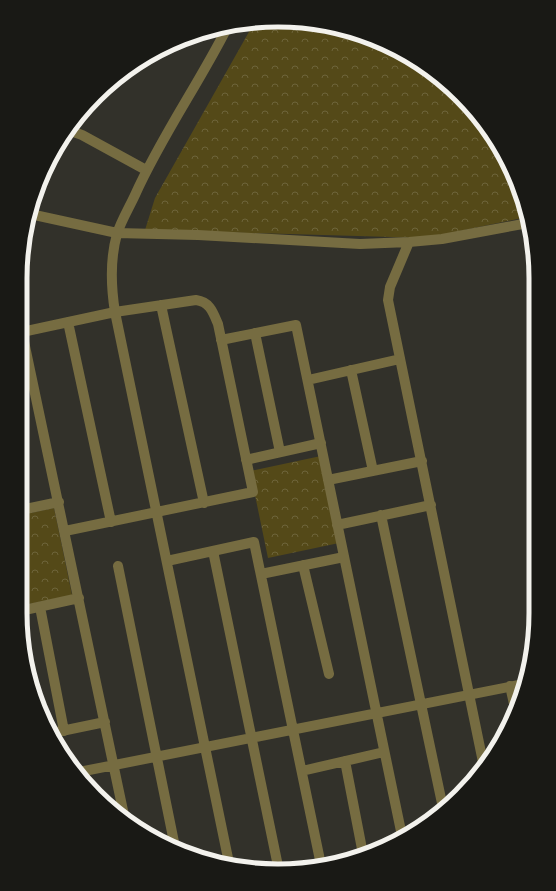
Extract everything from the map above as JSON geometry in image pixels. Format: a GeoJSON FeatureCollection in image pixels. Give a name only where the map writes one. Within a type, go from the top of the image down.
{"type":"FeatureCollection","features":[{"type":"Feature","properties":{"kind":"street"},"geometry":{"type":"LineString","coordinates":[[224,33],[213,56],[146,170],[117,233],[112,262],[115,312],[228,859]]}},
{"type":"Feature","properties":{"kind":"street"},"geometry":{"type":"LineString","coordinates":[[74,132],[82,135],[146,170]]}},
{"type":"Feature","properties":{"kind":"street"},"geometry":{"type":"LineString","coordinates":[[35,215],[117,233],[198,234],[360,244],[409,242],[482,233],[523,224]]}},
{"type":"Feature","properties":{"kind":"street"},"geometry":{"type":"LineString","coordinates":[[409,242],[390,287],[388,300],[482,758]]}},
{"type":"Feature","properties":{"kind":"street"},"geometry":{"type":"LineString","coordinates":[[27,331],[115,312],[196,300],[204,301],[212,308],[218,324],[253,492],[65,531]]}},
{"type":"Feature","properties":{"kind":"street"},"geometry":{"type":"LineString","coordinates":[[161,305],[204,502]]}},
{"type":"Feature","properties":{"kind":"street"},"geometry":{"type":"LineString","coordinates":[[68,322],[111,522]]}},
{"type":"Feature","properties":{"kind":"street"},"geometry":{"type":"LineString","coordinates":[[221,340],[296,325],[401,832]]}},
{"type":"Feature","properties":{"kind":"street"},"geometry":{"type":"LineString","coordinates":[[255,334],[280,452]]}},
{"type":"Feature","properties":{"kind":"street"},"geometry":{"type":"LineString","coordinates":[[27,355],[123,810]]}},
{"type":"Feature","properties":{"kind":"street"},"geometry":{"type":"LineString","coordinates":[[308,380],[400,359]]}},
{"type":"Feature","properties":{"kind":"street"},"geometry":{"type":"LineString","coordinates":[[351,370],[373,471]]}},
{"type":"Feature","properties":{"kind":"street"},"geometry":{"type":"LineString","coordinates":[[246,460],[321,444]]}},
{"type":"Feature","properties":{"kind":"street"},"geometry":{"type":"LineString","coordinates":[[328,480],[422,461]]}},
{"type":"Feature","properties":{"kind":"street"},"geometry":{"type":"LineString","coordinates":[[27,509],[59,502]]}},
{"type":"Feature","properties":{"kind":"street"},"geometry":{"type":"LineString","coordinates":[[337,525],[431,504]]}},
{"type":"Feature","properties":{"kind":"street"},"geometry":{"type":"LineString","coordinates":[[382,515],[441,804]]}},
{"type":"Feature","properties":{"kind":"street"},"geometry":{"type":"LineString","coordinates":[[167,561],[254,542],[320,860]]}},
{"type":"Feature","properties":{"kind":"street"},"geometry":{"type":"LineString","coordinates":[[213,551],[278,864]]}},
{"type":"Feature","properties":{"kind":"street"},"geometry":{"type":"LineString","coordinates":[[261,574],[344,557]]}},
{"type":"Feature","properties":{"kind":"street"},"geometry":{"type":"LineString","coordinates":[[118,566],[174,841]]}},
{"type":"Feature","properties":{"kind":"street"},"geometry":{"type":"LineString","coordinates":[[303,566],[329,674]]}},
{"type":"Feature","properties":{"kind":"street"},"geometry":{"type":"LineString","coordinates":[[27,610],[79,598]]}},
{"type":"Feature","properties":{"kind":"street"},"geometry":{"type":"LineString","coordinates":[[40,607],[64,730]]}},
{"type":"Feature","properties":{"kind":"street"},"geometry":{"type":"LineString","coordinates":[[83,771],[518,685]]}},
{"type":"Feature","properties":{"kind":"street"},"geometry":{"type":"LineString","coordinates":[[510,686],[513,701]]}},
{"type":"Feature","properties":{"kind":"street"},"geometry":{"type":"LineString","coordinates":[[57,732],[105,722]]}},
{"type":"Feature","properties":{"kind":"street"},"geometry":{"type":"LineString","coordinates":[[302,771],[384,752]]}},
{"type":"Feature","properties":{"kind":"street"},"geometry":{"type":"LineString","coordinates":[[344,761],[362,850]]}},
{"type":"Feature","properties":{"kind":"green space"},"geometry":{"type":"Polygon","coordinates":[[[278,27],[311,29],[359,40],[404,61],[431,79],[467,113],[487,139],[510,182],[516,197],[521,218],[426,238],[145,230],[155,198],[251,29],[278,27]]]}},
{"type":"Feature","properties":{"kind":"green space"},"geometry":{"type":"Polygon","coordinates":[[[321,456],[339,543],[268,558],[250,471],[321,456]]]}},
{"type":"Feature","properties":{"kind":"green space"},"geometry":{"type":"Polygon","coordinates":[[[54,508],[72,595],[27,605],[27,514],[54,508]]]}}]}
